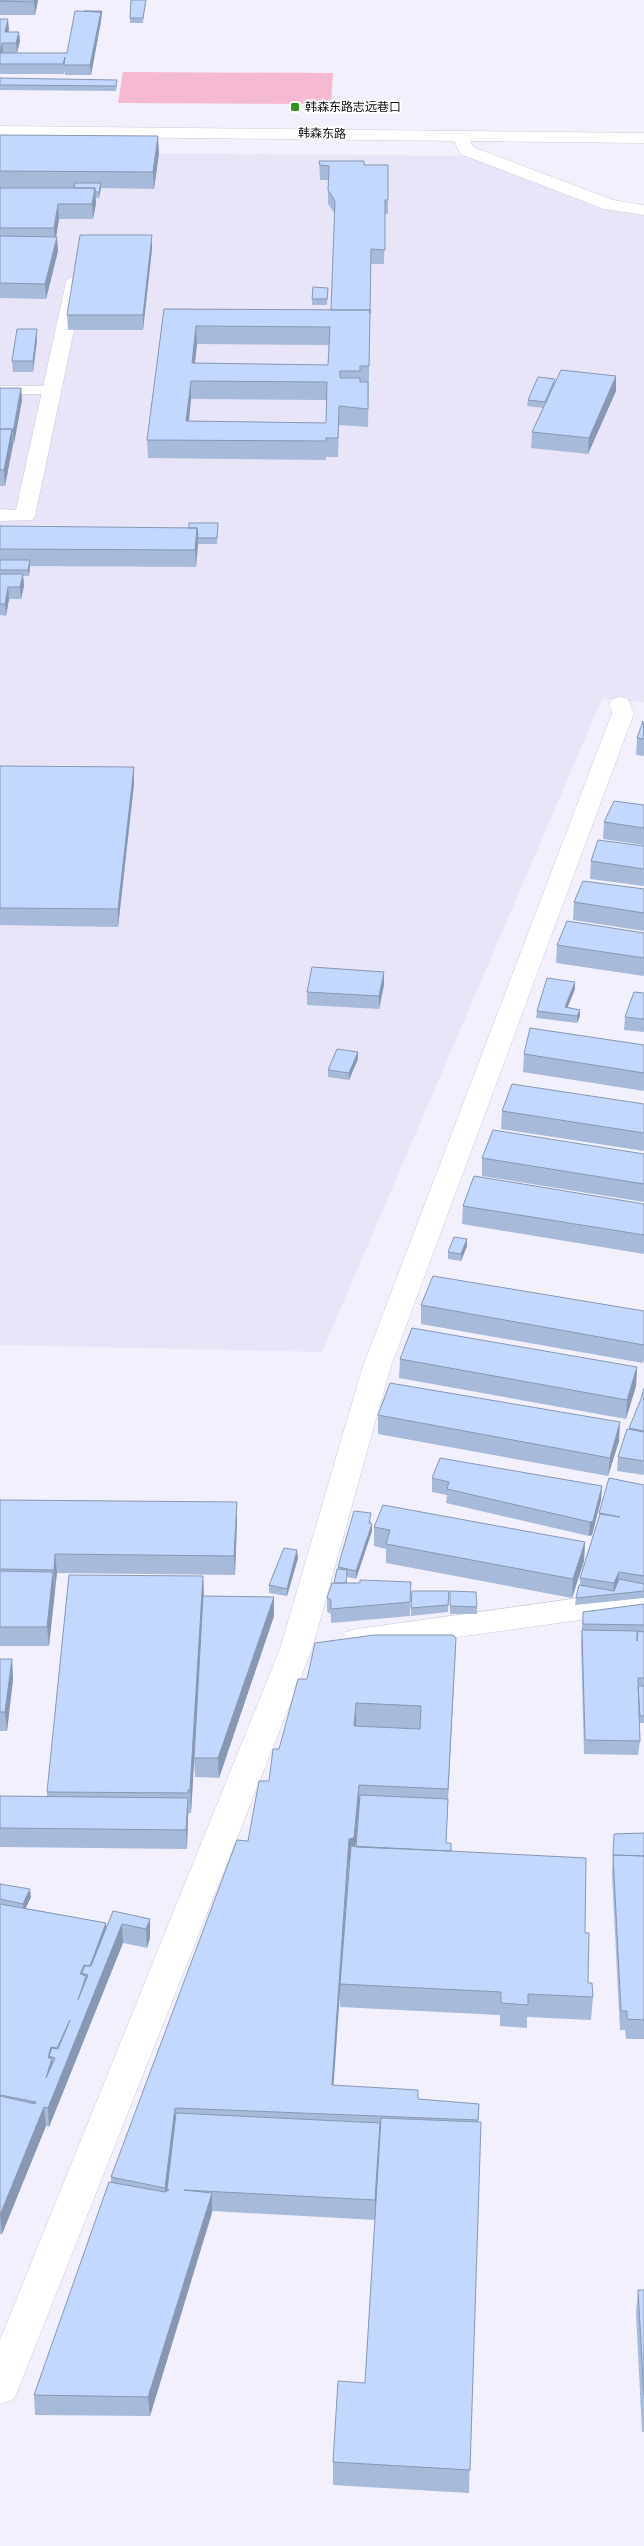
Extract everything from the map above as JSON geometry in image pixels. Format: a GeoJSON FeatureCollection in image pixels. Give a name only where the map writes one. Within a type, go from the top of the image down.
{"type":"FeatureCollection","features":[{"type":"Feature","properties":{"kind":"street","name":"韩森东路"},"geometry":{"type":"LineString","coordinates":[[0,116],[644,123]]}},
{"type":"Feature","properties":{"kind":"street","name":"韩森东路"},"geometry":{"type":"LineString","coordinates":[[0,131],[644,138]]}},
{"type":"Feature","properties":{"kind":"street"},"geometry":{"type":"LineString","coordinates":[[460,136],[466,150],[610,205],[644,210]]}},
{"type":"Feature","properties":{"kind":"street"},"geometry":{"type":"LineString","coordinates":[[0,515],[24,516],[79,260]]}},
{"type":"Feature","properties":{"kind":"street"},"geometry":{"type":"LineString","coordinates":[[0,2388],[296,1649],[376,1369],[623,713],[620,704]]}},
{"type":"Feature","properties":{"kind":"street"},"geometry":{"type":"LineString","coordinates":[[296,1649],[644,1600]]}},
{"type":"Feature","properties":{"kind":"lane"},"geometry":{"type":"LineString","coordinates":[[0,390],[51,390]]}},
{"type":"Feature","properties":{"kind":"shaded area"},"geometry":{"type":"Polygon","coordinates":[[[123,72],[333,73],[331,104],[118,103],[123,72]]]}},
{"type":"Feature","properties":{"kind":"shaded area"},"geometry":{"type":"Polygon","coordinates":[[[0,152],[479,156],[610,205],[644,210],[644,702],[602,699],[322,1352],[0,1345],[0,152]]]}},
{"type":"Feature","properties":{"kind":"building"},"geometry":{"type":"Polygon","coordinates":[[[34,0],[34,2],[0,1],[34,0]]]}},
{"type":"Feature","properties":{"kind":"building"},"geometry":{"type":"Polygon","coordinates":[[[131,0],[146,0],[143,18],[130,18],[131,0]]]}},
{"type":"Feature","properties":{"kind":"building"},"geometry":{"type":"Polygon","coordinates":[[[75,11],[101,12],[90,65],[64,65],[65,57],[63,64],[0,64],[0,53],[67,53],[75,11]]]}},
{"type":"Feature","properties":{"kind":"building"},"geometry":{"type":"Polygon","coordinates":[[[0,19],[8,19],[5,32],[19,32],[16,43],[2,43],[0,53],[0,19]]]}},
{"type":"Feature","properties":{"kind":"building"},"geometry":{"type":"Polygon","coordinates":[[[0,78],[117,80],[116,86],[0,85],[0,78]]]}},
{"type":"Feature","properties":{"kind":"building"},"geometry":{"type":"Polygon","coordinates":[[[0,135],[158,136],[153,172],[0,171],[0,135]]]}},
{"type":"Feature","properties":{"kind":"building"},"geometry":{"type":"Polygon","coordinates":[[[319,161],[364,161],[364,165],[388,165],[388,200],[385,200],[385,250],[371,249],[370,313],[370,310],[331,310],[335,201],[328,190],[329,166],[320,165],[319,161]]]}},
{"type":"Feature","properties":{"kind":"building"},"geometry":{"type":"Polygon","coordinates":[[[75,183],[101,183],[99,192],[95,192],[95,188],[74,188],[75,183]]]}},
{"type":"Feature","properties":{"kind":"building"},"geometry":{"type":"Polygon","coordinates":[[[0,188],[95,188],[92,204],[58,204],[54,228],[0,228],[0,188]]]}},
{"type":"Feature","properties":{"kind":"building"},"geometry":{"type":"Polygon","coordinates":[[[80,235],[152,235],[143,315],[67,315],[80,235]]]}},
{"type":"Feature","properties":{"kind":"building"},"geometry":{"type":"Polygon","coordinates":[[[0,236],[57,237],[45,284],[0,283],[0,236]]]}},
{"type":"Feature","properties":{"kind":"building"},"geometry":{"type":"Polygon","coordinates":[[[313,287],[328,288],[327,299],[312,299],[313,287]]]}},
{"type":"Feature","properties":{"kind":"building"},"geometry":{"type":"Polygon","coordinates":[[[164,309],[370,310],[369,366],[360,366],[360,371],[340,371],[340,378],[360,378],[360,382],[368,382],[368,409],[339,406],[338,438],[326,438],[326,441],[147,440],[164,309]],[[196,326],[192,363],[328,365],[330,327],[196,326]],[[191,381],[186,421],[326,423],[327,382],[191,381]]]}},
{"type":"Feature","properties":{"kind":"building"},"geometry":{"type":"Polygon","coordinates":[[[17,329],[37,329],[33,361],[12,361],[17,329]]]}},
{"type":"Feature","properties":{"kind":"building"},"geometry":{"type":"Polygon","coordinates":[[[561,370],[616,376],[589,438],[532,432],[561,370]]]}},
{"type":"Feature","properties":{"kind":"building"},"geometry":{"type":"Polygon","coordinates":[[[538,377],[555,379],[545,402],[528,400],[538,377]]]}},
{"type":"Feature","properties":{"kind":"building"},"geometry":{"type":"Polygon","coordinates":[[[0,388],[21,388],[13,432],[12,429],[0,429],[0,388]]]}},
{"type":"Feature","properties":{"kind":"building"},"geometry":{"type":"Polygon","coordinates":[[[0,429],[12,429],[4,470],[0,470],[0,429]]]}},
{"type":"Feature","properties":{"kind":"building"},"geometry":{"type":"Polygon","coordinates":[[[189,523],[218,523],[217,538],[198,538],[197,528],[189,528],[189,523]]]}},
{"type":"Feature","properties":{"kind":"building"},"geometry":{"type":"Polygon","coordinates":[[[0,526],[197,528],[195,550],[0,549],[0,526]]]}},
{"type":"Feature","properties":{"kind":"building"},"geometry":{"type":"Polygon","coordinates":[[[0,560],[30,560],[28,570],[0,570],[0,560]]]}},
{"type":"Feature","properties":{"kind":"building"},"geometry":{"type":"Polygon","coordinates":[[[0,574],[23,574],[20,587],[8,587],[5,604],[0,604],[0,574]]]}},
{"type":"Feature","properties":{"kind":"building"},"geometry":{"type":"Polygon","coordinates":[[[643,721],[644,739],[637,738],[643,721]]]}},
{"type":"Feature","properties":{"kind":"building"},"geometry":{"type":"Polygon","coordinates":[[[0,766],[134,767],[118,909],[0,908],[0,766]]]}},
{"type":"Feature","properties":{"kind":"building"},"geometry":{"type":"Polygon","coordinates":[[[614,801],[644,805],[644,828],[604,822],[614,801]]]}},
{"type":"Feature","properties":{"kind":"building"},"geometry":{"type":"Polygon","coordinates":[[[598,840],[644,846],[644,869],[591,861],[598,840]]]}},
{"type":"Feature","properties":{"kind":"building"},"geometry":{"type":"Polygon","coordinates":[[[583,881],[644,889],[644,913],[574,902],[583,881]]]}},
{"type":"Feature","properties":{"kind":"building"},"geometry":{"type":"Polygon","coordinates":[[[567,921],[644,933],[644,958],[557,945],[567,921]]]}},
{"type":"Feature","properties":{"kind":"building"},"geometry":{"type":"Polygon","coordinates":[[[312,967],[384,972],[379,996],[307,992],[312,967]]]}},
{"type":"Feature","properties":{"kind":"building"},"geometry":{"type":"Polygon","coordinates":[[[547,978],[575,982],[565,1007],[580,1010],[577,1016],[537,1011],[547,978]]]}},
{"type":"Feature","properties":{"kind":"building"},"geometry":{"type":"Polygon","coordinates":[[[634,992],[644,993],[644,1019],[625,1017],[634,992]]]}},
{"type":"Feature","properties":{"kind":"building"},"geometry":{"type":"Polygon","coordinates":[[[530,1028],[644,1045],[644,1073],[524,1054],[530,1028]]]}},
{"type":"Feature","properties":{"kind":"building"},"geometry":{"type":"Polygon","coordinates":[[[337,1049],[358,1052],[349,1073],[328,1070],[337,1049]]]}},
{"type":"Feature","properties":{"kind":"building"},"geometry":{"type":"Polygon","coordinates":[[[512,1084],[644,1104],[644,1133],[502,1111],[512,1084]]]}},
{"type":"Feature","properties":{"kind":"building"},"geometry":{"type":"Polygon","coordinates":[[[493,1130],[644,1154],[644,1184],[482,1158],[493,1130]]]}},
{"type":"Feature","properties":{"kind":"building"},"geometry":{"type":"Polygon","coordinates":[[[474,1176],[644,1204],[644,1235],[463,1206],[474,1176]]]}},
{"type":"Feature","properties":{"kind":"building"},"geometry":{"type":"Polygon","coordinates":[[[454,1237],[467,1239],[461,1254],[448,1252],[454,1237]]]}},
{"type":"Feature","properties":{"kind":"building"},"geometry":{"type":"Polygon","coordinates":[[[433,1276],[644,1311],[644,1345],[421,1305],[433,1276]]]}},
{"type":"Feature","properties":{"kind":"building"},"geometry":{"type":"Polygon","coordinates":[[[412,1328],[637,1367],[627,1400],[400,1359],[412,1328]]]}},
{"type":"Feature","properties":{"kind":"building"},"geometry":{"type":"Polygon","coordinates":[[[390,1383],[620,1422],[610,1458],[378,1415],[390,1383]]]}},
{"type":"Feature","properties":{"kind":"building"},"geometry":{"type":"Polygon","coordinates":[[[644,1388],[644,1431],[629,1428],[644,1388]]]}},
{"type":"Feature","properties":{"kind":"building"},"geometry":{"type":"Polygon","coordinates":[[[627,1429],[644,1432],[644,1461],[618,1457],[627,1429]]]}},
{"type":"Feature","properties":{"kind":"building"},"geometry":{"type":"Polygon","coordinates":[[[440,1458],[602,1486],[593,1521],[590,1522],[447,1489],[449,1482],[432,1478],[440,1458]]]}},
{"type":"Feature","properties":{"kind":"building"},"geometry":{"type":"Polygon","coordinates":[[[609,1478],[644,1485],[644,1576],[619,1572],[614,1583],[580,1578],[600,1514],[620,1517],[599,1513],[609,1478]]]}},
{"type":"Feature","properties":{"kind":"building"},"geometry":{"type":"Polygon","coordinates":[[[0,1500],[237,1502],[234,1556],[55,1554],[54,1570],[0,1569],[0,1500]]]}},
{"type":"Feature","properties":{"kind":"building"},"geometry":{"type":"Polygon","coordinates":[[[383,1505],[585,1542],[573,1579],[386,1544],[390,1530],[374,1527],[383,1505]]]}},
{"type":"Feature","properties":{"kind":"building"},"geometry":{"type":"Polygon","coordinates":[[[354,1511],[371,1513],[369,1523],[372,1524],[356,1571],[338,1567],[354,1511]]]}},
{"type":"Feature","properties":{"kind":"building"},"geometry":{"type":"Polygon","coordinates":[[[284,1548],[297,1550],[287,1589],[269,1585],[284,1548]]]}},
{"type":"Feature","properties":{"kind":"building"},"geometry":{"type":"Polygon","coordinates":[[[337,1569],[347,1570],[346,1583],[334,1583],[337,1569]]]}},
{"type":"Feature","properties":{"kind":"building"},"geometry":{"type":"Polygon","coordinates":[[[0,1571],[53,1572],[47,1627],[0,1627],[0,1571]]]}},
{"type":"Feature","properties":{"kind":"building"},"geometry":{"type":"Polygon","coordinates":[[[69,1575],[203,1576],[190,1790],[188,1790],[188,1793],[47,1792],[69,1575]]]}},
{"type":"Feature","properties":{"kind":"building"},"geometry":{"type":"Polygon","coordinates":[[[619,1579],[644,1584],[644,1591],[576,1598],[579,1585],[614,1591],[619,1579]]]}},
{"type":"Feature","properties":{"kind":"building"},"geometry":{"type":"Polygon","coordinates":[[[360,1580],[411,1582],[410,1602],[331,1609],[331,1600],[327,1598],[332,1583],[360,1583],[360,1580]]]}},
{"type":"Feature","properties":{"kind":"building"},"geometry":{"type":"Polygon","coordinates":[[[412,1591],[449,1591],[448,1605],[411,1608],[412,1591]]]}},
{"type":"Feature","properties":{"kind":"building"},"geometry":{"type":"Polygon","coordinates":[[[450,1591],[476,1592],[477,1607],[450,1606],[450,1591]]]}},
{"type":"Feature","properties":{"kind":"building"},"geometry":{"type":"Polygon","coordinates":[[[203,1596],[274,1597],[218,1758],[194,1758],[203,1596]]]}},
{"type":"Feature","properties":{"kind":"building"},"geometry":{"type":"Polygon","coordinates":[[[644,1604],[644,1625],[583,1624],[583,1612],[644,1604]]]}},
{"type":"Feature","properties":{"kind":"building"},"geometry":{"type":"Polygon","coordinates":[[[582,1630],[637,1631],[637,1641],[638,1631],[644,1632],[644,1678],[638,1678],[640,1741],[585,1740],[582,1630]]]}},
{"type":"Feature","properties":{"kind":"building"},"geometry":{"type":"Polygon","coordinates":[[[374,1635],[453,1635],[456,1638],[448,1789],[359,1785],[354,1838],[349,1839],[332,2085],[418,2090],[418,2099],[479,2104],[478,2120],[175,2108],[165,2188],[111,2177],[237,1840],[248,1841],[259,1781],[269,1781],[273,1749],[279,1749],[298,1679],[307,1679],[315,1643],[374,1635]],[[356,1703],[354,1726],[420,1729],[421,1706],[356,1703]]]}},
{"type":"Feature","properties":{"kind":"building"},"geometry":{"type":"Polygon","coordinates":[[[0,1659],[12,1659],[5,1712],[0,1712],[0,1659]]]}},
{"type":"Feature","properties":{"kind":"building"},"geometry":{"type":"Polygon","coordinates":[[[638,1686],[644,1686],[644,1716],[640,1716],[638,1686]]]}},
{"type":"Feature","properties":{"kind":"building"},"geometry":{"type":"Polygon","coordinates":[[[360,1795],[448,1799],[446,1843],[451,1843],[451,1851],[356,1847],[360,1795]]]}},
{"type":"Feature","properties":{"kind":"building"},"geometry":{"type":"Polygon","coordinates":[[[0,1796],[188,1798],[186,1830],[0,1828],[0,1796]]]}},
{"type":"Feature","properties":{"kind":"building"},"geometry":{"type":"Polygon","coordinates":[[[644,1833],[644,1856],[613,1855],[614,1834],[644,1833]]]}},
{"type":"Feature","properties":{"kind":"building"},"geometry":{"type":"Polygon","coordinates":[[[351,1846],[586,1858],[585,1933],[589,1933],[588,1983],[592,1983],[593,1997],[528,1994],[528,2005],[501,2003],[501,1992],[340,1984],[351,1846]]]}},
{"type":"Feature","properties":{"kind":"building"},"geometry":{"type":"Polygon","coordinates":[[[613,1855],[644,1856],[644,2020],[627,2019],[627,2011],[621,2011],[613,1855]]]}},
{"type":"Feature","properties":{"kind":"building"},"geometry":{"type":"Polygon","coordinates":[[[0,1884],[30,1889],[23,1904],[0,1899],[0,1884]]]}},
{"type":"Feature","properties":{"kind":"building"},"geometry":{"type":"Polygon","coordinates":[[[0,1904],[106,1923],[90,1966],[113,1911],[150,1919],[146,1929],[122,1924],[48,2108],[44,2107],[0,2215],[0,2096],[35,2104],[36,2102],[0,2095],[0,1904]],[[84,1965],[80,1974],[86,1976],[78,2000],[88,1975],[82,1973],[85,1966],[90,1966],[84,1965]],[[70,2020],[57,2048],[51,2047],[48,2058],[52,2058],[46,2078],[55,2058],[49,2056],[52,2048],[58,2049],[70,2020]]]}},
{"type":"Feature","properties":{"kind":"building"},"geometry":{"type":"Polygon","coordinates":[[[176,2113],[380,2123],[375,2200],[184,2190],[212,2193],[148,2397],[34,2395],[109,2182],[165,2192],[169,2190],[167,2190],[176,2113]]]}},
{"type":"Feature","properties":{"kind":"building"},"geometry":{"type":"Polygon","coordinates":[[[381,2118],[481,2122],[470,2470],[333,2462],[338,2381],[365,2383],[381,2118]]]}},
{"type":"Feature","properties":{"kind":"building"},"geometry":{"type":"Polygon","coordinates":[[[638,2290],[644,2290],[644,2395],[638,2290]]]}},
{"type":"Feature","properties":{"kind":"place","name":"韩森东路志远巷口"},"geometry":{"type":"Point","coordinates":[295,107]}}]}
